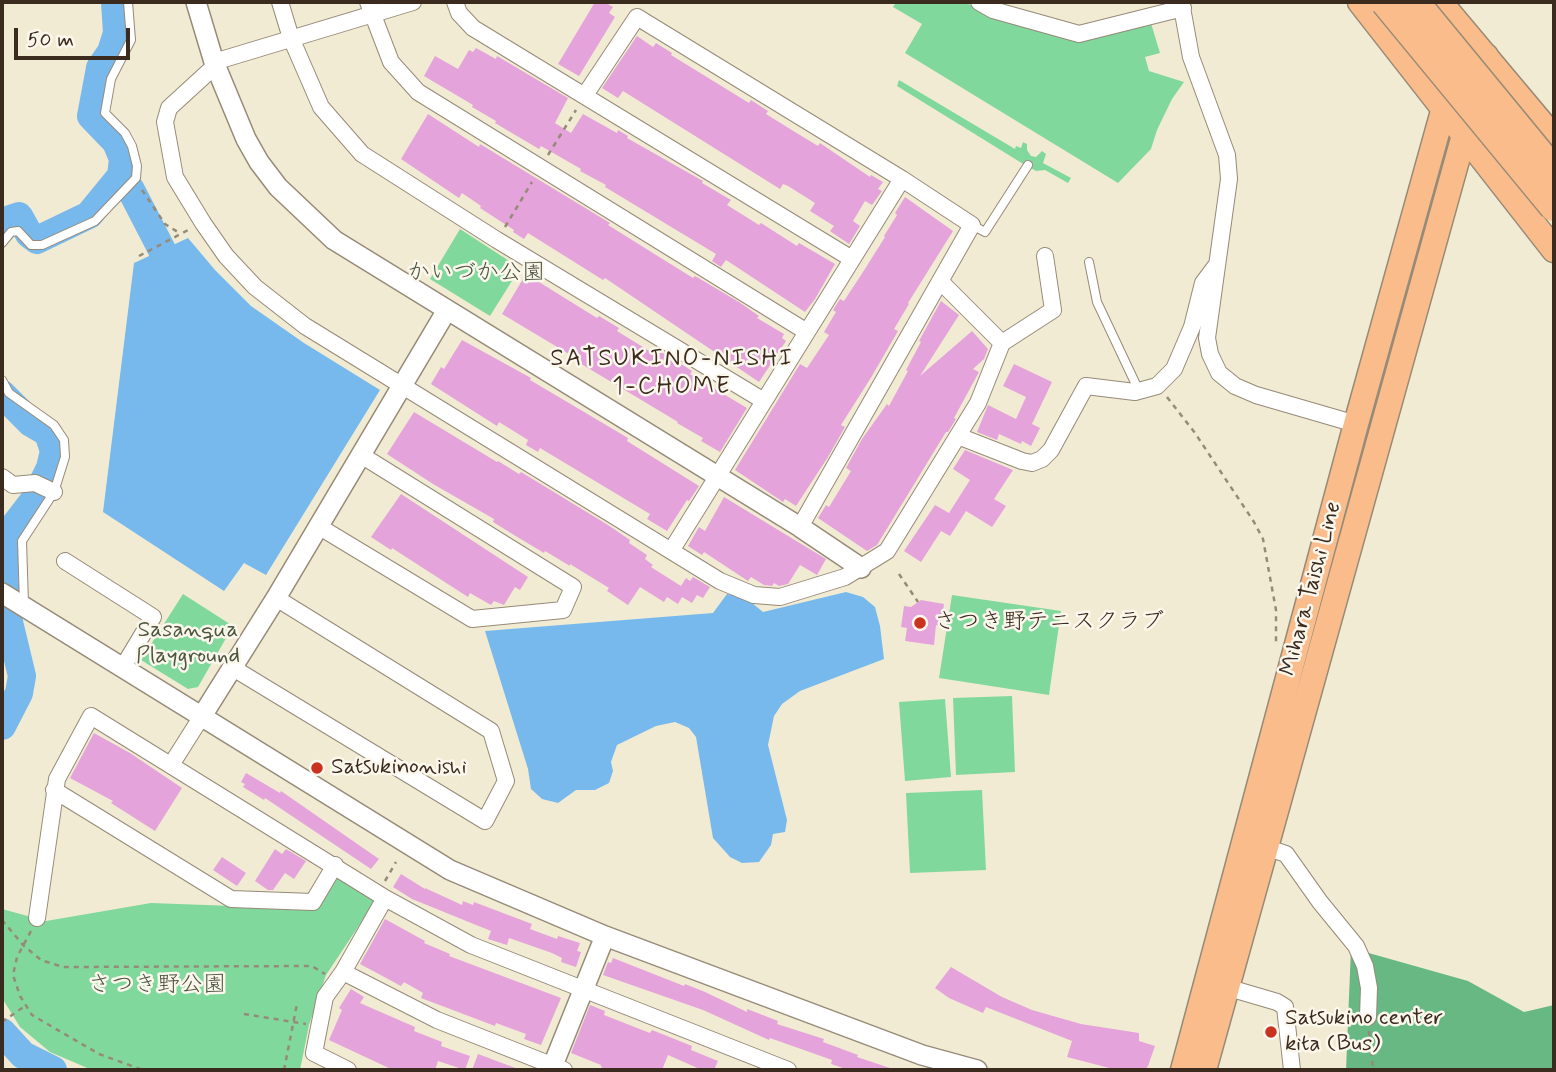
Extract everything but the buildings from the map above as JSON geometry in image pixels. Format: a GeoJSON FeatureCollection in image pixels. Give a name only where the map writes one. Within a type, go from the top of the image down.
{"type":"FeatureCollection","features":[{"type":"Feature","properties":{"kind":"highway"},"geometry":{"type":"LineString","coordinates":[[1385,2],[1554,207]]}},
{"type":"Feature","properties":{"kind":"highway"},"geometry":{"type":"LineString","coordinates":[[1415,2],[1554,171]]}},
{"type":"Feature","properties":{"kind":"main road"},"geometry":{"type":"LineString","coordinates":[[1360,2],[1554,250]]}},
{"type":"Feature","properties":{"kind":"main road"},"geometry":{"type":"LineString","coordinates":[[1440,2],[1554,138]]}},
{"type":"Feature","properties":{"kind":"main road","name":"Mihara Taishi Line"},"geometry":{"type":"LineString","coordinates":[[1204,1070],[1217,984],[1356,424],[1465,32]]}},
{"type":"Feature","properties":{"kind":"main road","name":"Mihara Taishi Line"},"geometry":{"type":"LineString","coordinates":[[1183,1070],[1217,984],[1265,847],[1486,56]]}},
{"type":"Feature","properties":{"kind":"street"},"geometry":{"type":"LineString","coordinates":[[196,2],[215,64],[246,139],[278,187],[334,240],[800,527],[861,568]]}},
{"type":"Feature","properties":{"kind":"street"},"geometry":{"type":"LineString","coordinates":[[280,2],[291,38],[321,107],[362,154],[497,240],[764,401]]}},
{"type":"Feature","properties":{"kind":"street"},"geometry":{"type":"LineString","coordinates":[[413,2],[369,8],[215,64],[169,108],[165,122],[175,177],[202,223],[226,256],[256,287],[305,326],[720,581],[754,595],[780,597],[845,577],[887,551],[978,403],[1002,343],[1053,310],[1045,256]]}},
{"type":"Feature","properties":{"kind":"street"},"geometry":{"type":"LineString","coordinates":[[455,2],[459,13],[472,28],[852,260]]}},
{"type":"Feature","properties":{"kind":"street"},"geometry":{"type":"LineString","coordinates":[[979,2],[993,10],[1079,34],[1182,5],[1191,57],[1227,155],[1229,179],[1207,338],[1210,354],[1219,373],[1235,386],[1256,395],[1356,424]]}},
{"type":"Feature","properties":{"kind":"street"},"geometry":{"type":"LineString","coordinates":[[369,8],[391,62],[418,92],[807,332]]}},
{"type":"Feature","properties":{"kind":"street"},"geometry":{"type":"LineString","coordinates":[[585,95],[636,17],[902,179],[972,225],[800,527]]}},
{"type":"Feature","properties":{"kind":"street"},"geometry":{"type":"LineString","coordinates":[[671,551],[902,179]]}},
{"type":"Feature","properties":{"kind":"street"},"geometry":{"type":"LineString","coordinates":[[958,436],[1032,463],[1042,459],[1051,450],[1086,386],[1139,391],[1157,386],[1174,369],[1192,327],[1203,282],[1216,265]]}},
{"type":"Feature","properties":{"kind":"street"},"geometry":{"type":"LineString","coordinates":[[940,281],[1002,343]]}},
{"type":"Feature","properties":{"kind":"street"},"geometry":{"type":"LineString","coordinates":[[171,765],[276,598],[447,310]]}},
{"type":"Feature","properties":{"kind":"street"},"geometry":{"type":"LineString","coordinates":[[318,526],[472,620],[563,611],[573,587],[361,455]]}},
{"type":"Feature","properties":{"kind":"street"},"geometry":{"type":"LineString","coordinates":[[2,477],[13,485],[36,483],[54,492]]}},
{"type":"Feature","properties":{"kind":"street"},"geometry":{"type":"LineString","coordinates":[[65,561],[153,617],[123,667]]}},
{"type":"Feature","properties":{"kind":"street"},"geometry":{"type":"LineString","coordinates":[[233,668],[485,821],[506,781],[491,731],[276,598]]}},
{"type":"Feature","properties":{"kind":"street"},"geometry":{"type":"LineString","coordinates":[[13,600],[450,870],[605,936],[922,1055],[977,1070]]}},
{"type":"Feature","properties":{"kind":"street"},"geometry":{"type":"LineString","coordinates":[[37,919],[54,790],[57,779],[91,716],[381,895],[471,945],[788,1070]]}},
{"type":"Feature","properties":{"kind":"street"},"geometry":{"type":"LineString","coordinates":[[54,790],[231,899],[313,902],[335,865]]}},
{"type":"Feature","properties":{"kind":"street"},"geometry":{"type":"LineString","coordinates":[[1265,847],[1286,854],[1356,946],[1365,966],[1369,988],[1368,1017]]}},
{"type":"Feature","properties":{"kind":"street"},"geometry":{"type":"LineString","coordinates":[[348,1070],[314,1053],[325,997],[340,976],[381,895]]}},
{"type":"Feature","properties":{"kind":"street"},"geometry":{"type":"LineString","coordinates":[[340,976],[556,1069],[605,936]]}},
{"type":"Feature","properties":{"kind":"street"},"geometry":{"type":"LineString","coordinates":[[1217,984],[1277,1002],[1285,1007],[1292,1070]]}},
{"type":"Feature","properties":{"kind":"lane"},"geometry":{"type":"LineString","coordinates":[[2,243],[11,232],[18,231],[31,245],[42,245],[95,221],[134,181],[137,166],[132,146],[125,133],[105,113],[110,79],[131,40],[128,2]]}},
{"type":"Feature","properties":{"kind":"lane"},"geometry":{"type":"LineString","coordinates":[[972,225],[985,233],[1028,165]]}},
{"type":"Feature","properties":{"kind":"lane"},"geometry":{"type":"LineString","coordinates":[[1089,262],[1097,302],[1139,391]]}},
{"type":"Feature","properties":{"kind":"lane"},"geometry":{"type":"LineString","coordinates":[[2,380],[9,393],[54,425],[64,440],[65,457],[54,492],[22,541],[13,600]]}},
{"type":"Feature","properties":{"kind":"path"},"geometry":{"type":"LineString","coordinates":[[134,181],[166,224],[181,234],[139,256]]}},
{"type":"Feature","properties":{"kind":"path"},"geometry":{"type":"LineString","coordinates":[[1157,386],[1188,423],[1263,539],[1276,610],[1275,649]]}},
{"type":"Feature","properties":{"kind":"path"},"geometry":{"type":"LineString","coordinates":[[899,574],[918,602]]}},
{"type":"Feature","properties":{"kind":"path"},"geometry":{"type":"LineString","coordinates":[[381,895],[396,863]]}},
{"type":"Feature","properties":{"kind":"path"},"geometry":{"type":"LineString","coordinates":[[37,919],[17,957],[13,975],[20,996],[32,1015],[60,1034],[99,1054],[143,1070]]}},
{"type":"Feature","properties":{"kind":"path"},"geometry":{"type":"LineString","coordinates":[[2,920],[23,945],[41,960],[63,967],[312,966],[340,976]]}},
{"type":"Feature","properties":{"kind":"path"},"geometry":{"type":"LineString","coordinates":[[284,1070],[297,1004]]}},
{"type":"Feature","properties":{"kind":"path"},"geometry":{"type":"LineString","coordinates":[[2,1022],[26,1005]]}},
{"type":"Feature","properties":{"kind":"path"},"geometry":{"type":"LineString","coordinates":[[244,1014],[301,1023]]}},
{"type":"Feature","properties":{"kind":"path"},"geometry":{"type":"LineString","coordinates":[[1368,1017],[1373,1070]]}},
{"type":"Feature","properties":{"kind":"green space"},"geometry":{"type":"Polygon","coordinates":[[[896,2],[965,2],[986,14],[1078,41],[1150,20],[1160,53],[1145,57],[1149,71],[1184,82],[1172,99],[1151,149],[1118,183],[905,53],[922,24],[893,7],[896,2]]]}},
{"type":"Feature","properties":{"kind":"green space"},"geometry":{"type":"Polygon","coordinates":[[[899,80],[1015,149],[1016,146],[1021,148],[1023,142],[1027,144],[1031,156],[1036,157],[1042,151],[1046,154],[1043,163],[1071,178],[1068,183],[1045,170],[1036,171],[1020,162],[897,86],[899,80]]]}},
{"type":"Feature","properties":{"kind":"green space","name":"かいづか公園"},"geometry":{"type":"Polygon","coordinates":[[[460,229],[520,268],[490,316],[430,279],[460,229]]]}},
{"type":"Feature","properties":{"kind":"green space","name":"Sasanqua Playground"},"geometry":{"type":"Polygon","coordinates":[[[183,594],[233,626],[198,687],[188,689],[141,660],[183,594]]]}},
{"type":"Feature","properties":{"kind":"green space"},"geometry":{"type":"Polygon","coordinates":[[[952,595],[1061,611],[1049,695],[939,678],[952,595]]]}},
{"type":"Feature","properties":{"kind":"green space"},"geometry":{"type":"Polygon","coordinates":[[[1012,696],[1015,772],[956,775],[953,698],[1012,696]]]}},
{"type":"Feature","properties":{"kind":"green space"},"geometry":{"type":"Polygon","coordinates":[[[945,699],[951,777],[905,781],[899,702],[945,699]]]}},
{"type":"Feature","properties":{"kind":"green space"},"geometry":{"type":"Polygon","coordinates":[[[982,790],[986,870],[910,873],[906,793],[982,790]]]}},
{"type":"Feature","properties":{"kind":"green space","name":"さつき野公園"},"geometry":{"type":"Polygon","coordinates":[[[339,875],[376,900],[326,975],[309,1025],[300,1070],[92,1070],[50,1052],[20,1027],[2,998],[2,909],[46,921],[151,903],[315,909],[339,875]]]}},
{"type":"Feature","properties":{"kind":"green space"},"geometry":{"type":"Polygon","coordinates":[[[1351,948],[1468,981],[1524,1012],[1554,1005],[1554,1070],[1346,1070],[1351,948]]]}},
{"type":"Feature","properties":{"kind":"water"},"geometry":{"type":"Polygon","coordinates":[[[188,238],[251,306],[380,390],[266,575],[244,563],[224,591],[103,512],[134,263],[188,238]]]}},
{"type":"Feature","properties":{"kind":"water"},"geometry":{"type":"Polygon","coordinates":[[[846,592],[863,597],[875,607],[884,659],[800,691],[782,704],[774,716],[768,745],[787,820],[785,832],[773,834],[771,845],[759,862],[742,863],[730,857],[713,838],[696,737],[689,728],[675,722],[656,726],[617,745],[611,762],[613,771],[609,783],[595,790],[576,790],[558,803],[542,799],[531,789],[528,769],[485,631],[713,613],[727,594],[746,598],[763,612],[846,592]]]}},
{"type":"Feature","properties":{"kind":"waterway"},"geometry":{"type":"LineString","coordinates":[[2,229],[10,219],[19,216],[29,234],[37,240],[89,215],[121,176],[123,159],[116,142],[91,116],[100,68],[111,52],[117,33],[115,2]]}},
{"type":"Feature","properties":{"kind":"waterway"},"geometry":{"type":"LineString","coordinates":[[121,176],[162,250]]}},
{"type":"Feature","properties":{"kind":"waterway"},"geometry":{"type":"LineString","coordinates":[[2,394],[31,423],[48,433],[54,451],[50,468],[34,500],[7,535],[4,576],[9,622],[22,676],[19,693],[2,726]]}},
{"type":"Feature","properties":{"kind":"waterway"},"geometry":{"type":"LineString","coordinates":[[2,1032],[23,1055],[53,1070]]}},
{"type":"Feature","properties":{"kind":"place","name":"さつき野テニスクラブ"},"geometry":{"type":"Point","coordinates":[920,623]}},
{"type":"Feature","properties":{"kind":"place","name":"Satsukinonishi"},"geometry":{"type":"Point","coordinates":[317,768]}},
{"type":"Feature","properties":{"kind":"place","name":"Satsukino center kita (Bus)"},"geometry":{"type":"Point","coordinates":[1271,1032]}},
{"type":"Feature","properties":{"kind":"district","name":"SATSUKINO-NISHI 1-CHOME"},"geometry":{"type":"Point","coordinates":[672,374]}}]}
